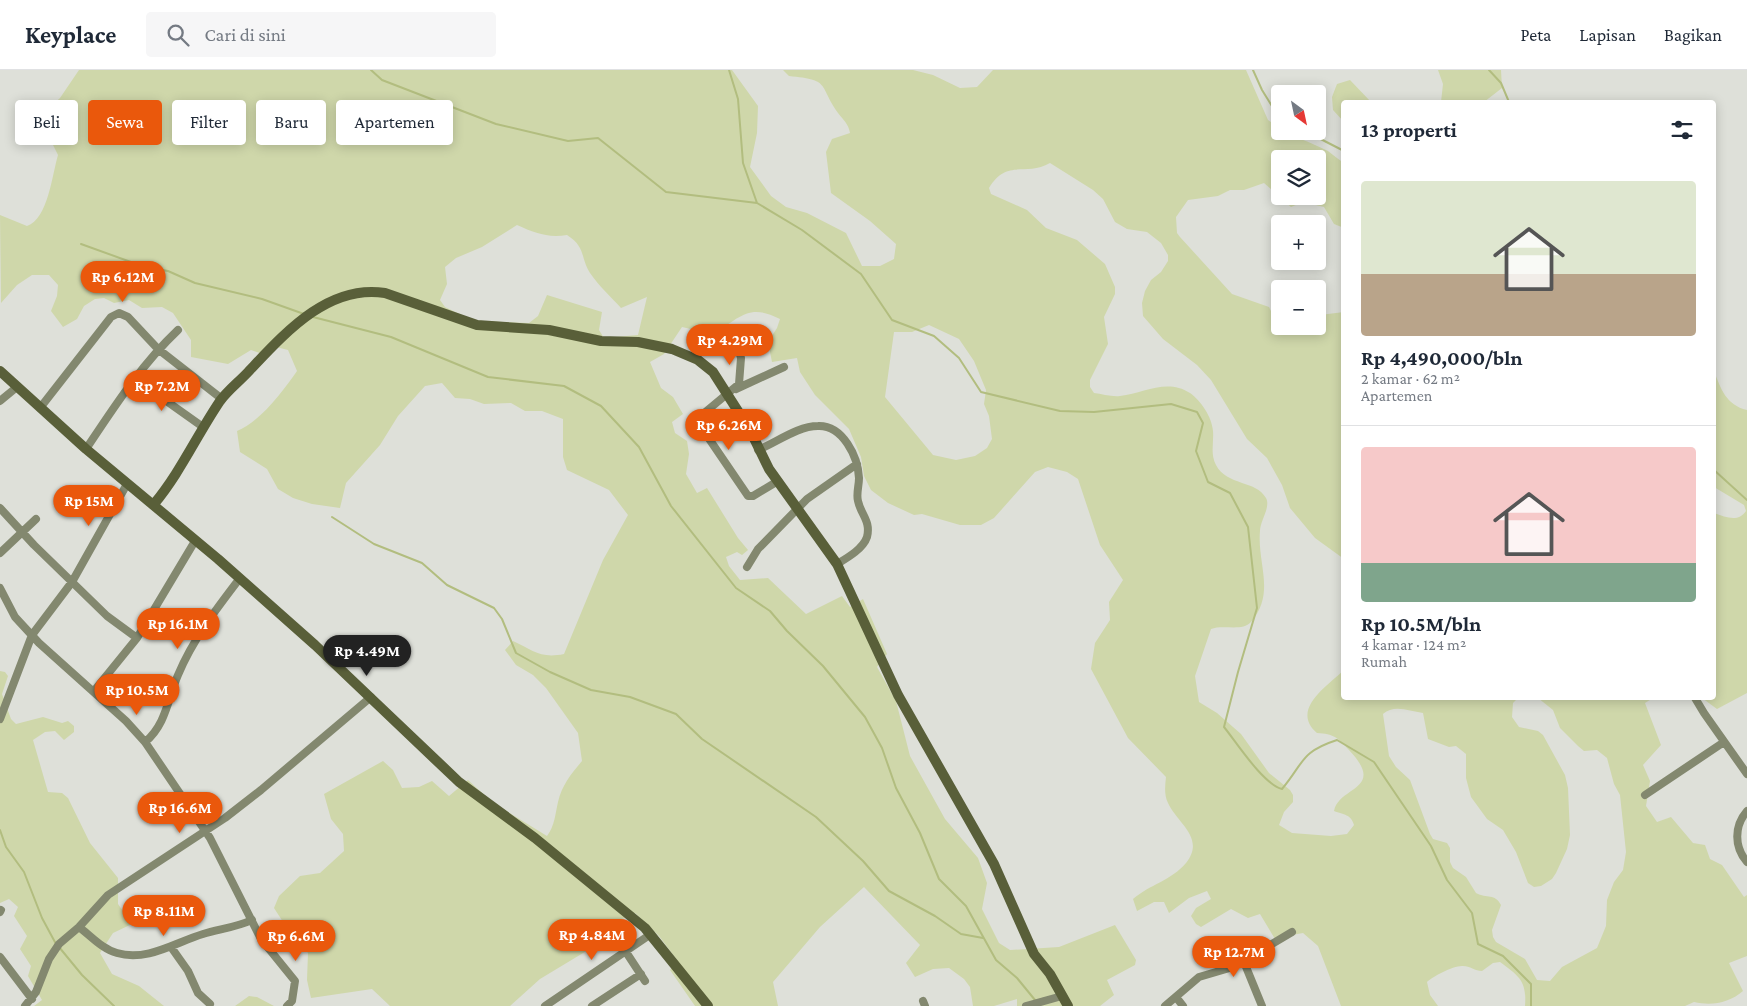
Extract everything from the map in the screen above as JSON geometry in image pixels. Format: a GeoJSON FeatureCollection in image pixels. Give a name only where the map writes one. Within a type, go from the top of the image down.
{"type":"FeatureCollection","features":[{"type":"Feature","properties":{"kind":"street"},"geometry":{"type":"LineString","coordinates":[[154,504],[175,476],[203,427],[222,399],[282,336],[303,318],[313,311],[354,293],[370,291],[397,296],[477,325],[536,329],[602,341],[656,345],[672,348],[698,360],[713,372],[731,393],[758,450],[836,564],[898,695],[994,864],[1034,954],[1050,974],[1068,1006]]}},
{"type":"Feature","properties":{"kind":"street"},"geometry":{"type":"LineString","coordinates":[[40,408],[88,345],[115,314],[119,313],[128,317],[158,349],[222,399]]}},
{"type":"Feature","properties":{"kind":"street"},"geometry":{"type":"LineString","coordinates":[[86,449],[134,378],[158,349],[178,330]]}},
{"type":"Feature","properties":{"kind":"street"},"geometry":{"type":"LineString","coordinates":[[731,393],[740,381],[741,365],[736,340]]}},
{"type":"Feature","properties":{"kind":"street"},"geometry":{"type":"LineString","coordinates":[[778,481],[753,496],[748,496],[699,424],[703,414],[731,393],[784,367]]}},
{"type":"Feature","properties":{"kind":"street"},"geometry":{"type":"LineString","coordinates":[[0,371],[86,449],[154,504],[240,578],[371,697],[458,782],[550,850],[627,912],[651,934],[708,1006]]}},
{"type":"Feature","properties":{"kind":"street"},"geometry":{"type":"LineString","coordinates":[[134,378],[203,427]]}},
{"type":"Feature","properties":{"kind":"street"},"geometry":{"type":"LineString","coordinates":[[0,401],[17,387]]}},
{"type":"Feature","properties":{"kind":"street"},"geometry":{"type":"LineString","coordinates":[[758,450],[803,430],[825,426],[844,439],[857,464],[858,500],[868,522],[867,536],[855,552],[836,564]]}},
{"type":"Feature","properties":{"kind":"street"},"geometry":{"type":"LineString","coordinates":[[747,567],[758,549],[798,508],[816,492],[857,464]]}},
{"type":"Feature","properties":{"kind":"street"},"geometry":{"type":"LineString","coordinates":[[0,719],[32,635],[72,582],[127,484]]}},
{"type":"Feature","properties":{"kind":"street"},"geometry":{"type":"LineString","coordinates":[[0,508],[107,616],[137,638]]}},
{"type":"Feature","properties":{"kind":"street"},"geometry":{"type":"LineString","coordinates":[[0,553],[36,519]]}},
{"type":"Feature","properties":{"kind":"street"},"geometry":{"type":"LineString","coordinates":[[94,691],[137,638],[195,541]]}},
{"type":"Feature","properties":{"kind":"street"},"geometry":{"type":"LineString","coordinates":[[145,742],[160,726],[178,674],[198,637],[240,578]]}},
{"type":"Feature","properties":{"kind":"street"},"geometry":{"type":"LineString","coordinates":[[0,588],[16,617],[46,650],[94,691],[145,742],[205,831],[261,939],[296,980],[292,1001],[287,1006]]}},
{"type":"Feature","properties":{"kind":"street"},"geometry":{"type":"LineString","coordinates":[[25,1006],[32,999],[53,951],[79,927],[93,909],[118,888],[205,831],[262,790],[371,697]]}},
{"type":"Feature","properties":{"kind":"street"},"geometry":{"type":"LineString","coordinates":[[1697,700],[1747,774]]}},
{"type":"Feature","properties":{"kind":"street"},"geometry":{"type":"LineString","coordinates":[[1646,795],[1724,742]]}},
{"type":"Feature","properties":{"kind":"street"},"geometry":{"type":"LineString","coordinates":[[1747,811],[1741,818],[1737,832],[1738,845],[1747,862]]}},
{"type":"Feature","properties":{"kind":"street"},"geometry":{"type":"LineString","coordinates":[[79,927],[104,947],[119,954],[136,955],[171,947],[202,934],[252,920]]}},
{"type":"Feature","properties":{"kind":"street"},"geometry":{"type":"LineString","coordinates":[[1165,1006],[1199,977],[1244,962],[1268,944],[1292,932]]}},
{"type":"Feature","properties":{"kind":"street"},"geometry":{"type":"LineString","coordinates":[[545,1006],[651,934]]}},
{"type":"Feature","properties":{"kind":"street"},"geometry":{"type":"LineString","coordinates":[[171,947],[188,971],[198,993],[210,1004]]}},
{"type":"Feature","properties":{"kind":"street"},"geometry":{"type":"LineString","coordinates":[[592,1006],[643,978],[626,952]]}},
{"type":"Feature","properties":{"kind":"street"},"geometry":{"type":"LineString","coordinates":[[0,957],[32,999]]}},
{"type":"Feature","properties":{"kind":"street"},"geometry":{"type":"LineString","coordinates":[[1244,962],[1262,1006]]}},
{"type":"Feature","properties":{"kind":"street"},"geometry":{"type":"LineString","coordinates":[[1028,1006],[1062,996]]}},
{"type":"Feature","properties":{"kind":"street"},"geometry":{"type":"LineString","coordinates":[[1176,997],[1183,1006]]}},
{"type":"Feature","properties":{"kind":"green space"},"geometry":{"type":"Polygon","coordinates":[[[79,70],[732,70],[758,106],[757,133],[750,167],[771,196],[786,207],[807,213],[846,233],[862,266],[880,266],[894,259],[896,244],[870,221],[831,193],[826,152],[832,139],[850,133],[846,122],[838,113],[822,85],[812,79],[789,76],[783,70],[913,70],[933,75],[960,88],[977,87],[993,70],[1246,70],[1268,120],[1271,122],[1271,140],[1302,140],[1326,150],[1271,150],[1271,189],[1264,183],[1244,190],[1230,190],[1218,196],[1188,200],[1176,217],[1177,233],[1232,294],[1269,307],[1271,311],[1271,335],[1326,335],[1326,314],[1341,312],[1341,557],[1315,538],[1290,508],[1282,485],[1267,458],[1247,439],[1211,380],[1197,365],[1163,339],[1143,316],[1142,303],[1145,291],[1151,280],[1161,272],[1168,261],[1168,255],[1161,243],[1147,232],[1127,229],[1115,222],[1103,199],[1093,190],[1050,163],[1033,169],[1003,173],[989,188],[991,194],[1027,210],[1046,228],[1077,240],[1105,264],[1115,287],[1115,294],[1104,317],[1108,344],[1090,380],[1090,387],[1094,393],[1120,396],[1155,388],[1173,387],[1190,393],[1202,405],[1211,420],[1213,457],[1221,472],[1234,480],[1256,488],[1266,498],[1267,506],[1260,531],[1264,578],[1263,600],[1251,622],[1247,625],[1243,627],[1211,629],[1195,676],[1199,702],[1217,713],[1241,734],[1269,773],[1290,790],[1293,795],[1293,802],[1284,812],[1279,825],[1292,833],[1331,836],[1347,834],[1354,825],[1349,817],[1334,811],[1338,803],[1358,786],[1362,780],[1363,773],[1359,763],[1345,746],[1331,735],[1317,733],[1307,716],[1309,707],[1314,699],[1341,673],[1341,700],[1516,700],[1513,703],[1512,717],[1519,727],[1538,731],[1543,735],[1565,775],[1568,788],[1570,835],[1567,849],[1552,879],[1541,886],[1534,887],[1528,883],[1516,852],[1503,830],[1487,819],[1471,797],[1466,778],[1466,754],[1456,746],[1449,747],[1428,739],[1423,713],[1392,709],[1383,714],[1389,756],[1396,767],[1410,780],[1433,839],[1447,843],[1450,848],[1450,862],[1453,868],[1466,877],[1476,893],[1496,899],[1501,905],[1492,930],[1496,942],[1525,959],[1537,980],[1550,981],[1562,967],[1597,948],[1606,926],[1607,900],[1614,882],[1623,870],[1626,852],[1620,795],[1614,784],[1607,758],[1597,750],[1584,751],[1578,746],[1560,728],[1553,710],[1540,700],[1650,700],[1645,703],[1661,745],[1643,765],[1650,781],[1646,806],[1657,822],[1671,817],[1693,843],[1705,845],[1710,859],[1722,865],[1744,897],[1747,895],[1747,956],[1729,963],[1743,991],[1726,1001],[1707,1004],[1694,1002],[1685,1006],[1525,1006],[1523,985],[1517,975],[1500,962],[1493,963],[1482,971],[1466,966],[1454,967],[1427,982],[1430,995],[1438,1006],[1341,1006],[1318,946],[1303,933],[1292,935],[1278,944],[1260,914],[1248,918],[1231,909],[1201,927],[1196,924],[1191,916],[1196,908],[1211,899],[1207,891],[1189,898],[1169,913],[1164,902],[1154,902],[1137,911],[1133,899],[1180,869],[1186,863],[1193,846],[1188,831],[1167,800],[1165,790],[1166,777],[1128,738],[1091,669],[1095,643],[1110,620],[1109,602],[1123,580],[1100,545],[1078,479],[1067,472],[1048,467],[1035,472],[994,518],[981,525],[960,525],[922,514],[914,515],[888,503],[871,490],[864,476],[861,457],[849,429],[815,395],[800,372],[797,358],[772,362],[768,342],[777,328],[780,319],[769,314],[753,312],[745,314],[713,334],[682,327],[664,354],[650,362],[661,388],[673,397],[683,414],[672,422],[675,433],[687,441],[689,454],[686,474],[697,493],[707,488],[738,538],[748,550],[742,555],[737,552],[726,557],[729,566],[740,580],[768,578],[806,614],[842,596],[850,607],[863,599],[887,654],[877,667],[896,701],[910,756],[945,819],[978,858],[987,883],[982,909],[999,943],[1010,950],[1059,947],[1115,925],[1136,960],[1135,965],[1107,980],[1114,995],[1100,1006],[1017,1006],[1017,999],[994,1006],[973,1006],[970,987],[964,979],[949,968],[933,969],[915,977],[906,963],[920,945],[864,887],[820,927],[773,982],[778,1006],[695,1006],[670,970],[677,960],[659,936],[635,913],[622,919],[610,929],[608,938],[540,979],[510,1006],[390,1006],[372,989],[311,998],[307,980],[308,953],[296,934],[285,925],[274,908],[279,896],[300,876],[320,873],[344,851],[343,834],[331,819],[324,794],[383,761],[393,770],[402,788],[419,787],[432,781],[449,796],[468,780],[492,802],[547,836],[550,832],[564,785],[582,761],[578,733],[546,688],[533,675],[516,665],[505,650],[513,641],[543,654],[564,654],[603,560],[628,515],[609,490],[567,470],[563,457],[563,419],[542,411],[525,411],[511,403],[484,404],[470,399],[455,398],[442,383],[425,386],[398,416],[380,445],[346,483],[340,508],[312,504],[293,498],[278,489],[267,469],[240,452],[237,431],[246,427],[262,413],[297,371],[288,350],[276,347],[268,356],[251,350],[228,364],[191,357],[191,340],[173,313],[162,307],[142,308],[129,300],[114,303],[104,298],[95,299],[84,306],[77,319],[63,327],[51,311],[57,296],[58,285],[49,275],[32,275],[17,285],[1,303],[0,215],[27,226],[34,222],[40,215],[48,195],[58,155],[53,145],[78,145],[78,100],[58,100],[79,70]],[[517,225],[482,247],[456,258],[445,267],[447,284],[440,300],[445,307],[474,321],[529,323],[538,316],[547,295],[602,312],[599,330],[604,338],[638,335],[647,297],[621,308],[590,273],[580,248],[573,239],[567,235],[553,236],[517,225]],[[929,325],[912,332],[894,332],[885,397],[933,455],[956,460],[975,456],[987,448],[992,439],[989,416],[984,404],[986,390],[974,361],[959,339],[929,325]]]}},
{"type":"Feature","properties":{"kind":"green space"},"geometry":{"type":"Polygon","coordinates":[[[1438,70],[1501,70],[1502,88],[1487,100],[1441,100],[1443,84],[1438,70]]]}},
{"type":"Feature","properties":{"kind":"green space"},"geometry":{"type":"Polygon","coordinates":[[[1350,80],[1369,100],[1341,100],[1341,119],[1333,110],[1332,97],[1337,84],[1350,80]]]}},
{"type":"Feature","properties":{"kind":"green space"},"geometry":{"type":"Polygon","coordinates":[[[1326,150],[1341,161],[1341,227],[1334,224],[1324,207],[1316,205],[1326,205],[1326,150]]]}},
{"type":"Feature","properties":{"kind":"green space"},"geometry":{"type":"Polygon","coordinates":[[[1716,376],[1729,400],[1740,408],[1747,410],[1747,693],[1717,709],[1705,700],[1716,700],[1716,514],[1736,518],[1743,515],[1746,511],[1744,505],[1716,488],[1716,376]]]}},
{"type":"Feature","properties":{"kind":"green space"},"geometry":{"type":"Polygon","coordinates":[[[0,671],[5,672],[8,676],[2,694],[11,719],[16,724],[43,717],[62,723],[68,721],[74,726],[74,732],[64,740],[55,731],[45,732],[33,740],[48,792],[62,793],[68,798],[90,843],[118,878],[118,904],[132,924],[113,933],[100,953],[112,974],[139,986],[164,1006],[34,1006],[42,1000],[28,976],[31,966],[20,949],[27,936],[14,916],[18,907],[9,899],[0,903],[0,671]]]}},
{"type":"Feature","properties":{"kind":"green space"},"geometry":{"type":"Polygon","coordinates":[[[249,996],[257,997],[274,1006],[235,1006],[249,996]]]}},
{"type":"Feature","properties":{"kind":"waterway"},"geometry":{"type":"LineString","coordinates":[[371,70],[382,80],[496,124],[568,141],[598,138],[666,192],[757,203]]}},
{"type":"Feature","properties":{"kind":"waterway"},"geometry":{"type":"LineString","coordinates":[[729,70],[738,99],[743,163],[757,203],[802,230],[861,274],[892,320],[934,336],[959,358],[981,392],[1060,411],[1094,412],[1171,404],[1197,412],[1203,423],[1196,451],[1208,482],[1230,493],[1248,527],[1257,608],[1224,727],[1259,771],[1275,786],[1282,789],[1309,754],[1325,744],[1337,740],[1374,762],[1431,846],[1447,880],[1472,913],[1478,944],[1503,956],[1531,984],[1531,1006]]}},
{"type":"Feature","properties":{"kind":"waterway"},"geometry":{"type":"LineString","coordinates":[[1253,70],[1271,104]]}},
{"type":"Feature","properties":{"kind":"waterway"},"geometry":{"type":"LineString","coordinates":[[1489,70],[1501,83],[1508,100]]}},
{"type":"Feature","properties":{"kind":"waterway"},"geometry":{"type":"LineString","coordinates":[[1323,140],[1341,149]]}},
{"type":"Feature","properties":{"kind":"waterway"},"geometry":{"type":"LineString","coordinates":[[81,244],[142,266],[168,271],[195,283],[262,299],[304,314]]}},
{"type":"Feature","properties":{"kind":"waterway"},"geometry":{"type":"LineString","coordinates":[[313,317],[391,337],[488,377],[564,386],[601,406],[639,447],[671,506],[736,588],[770,611],[787,631],[823,666],[865,717],[882,748],[896,788],[920,833],[939,879],[966,906],[996,960],[1017,978],[1035,1000]]}},
{"type":"Feature","properties":{"kind":"waterway"},"geometry":{"type":"LineString","coordinates":[[1716,472],[1747,500]]}},
{"type":"Feature","properties":{"kind":"waterway"},"geometry":{"type":"LineString","coordinates":[[332,517],[374,544],[422,563],[447,585],[494,608],[502,619],[516,653],[550,672],[591,690],[630,697],[676,714],[702,739],[816,817],[863,861],[889,891],[935,916],[961,934],[983,938]]}},
{"type":"Feature","properties":{"kind":"waterway"},"geometry":{"type":"LineString","coordinates":[[0,830],[6,847],[24,872],[42,918],[56,944]]}},
{"type":"Feature","properties":{"kind":"waterway"},"geometry":{"type":"LineString","coordinates":[[59,947],[82,975],[114,1006]]}}]}
